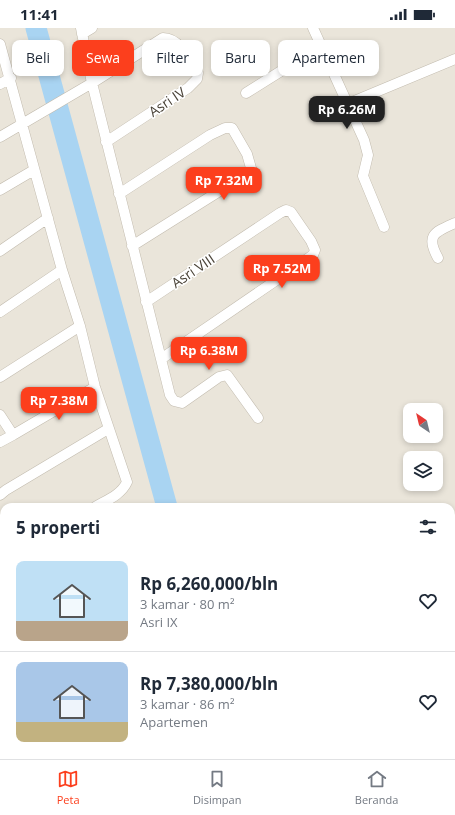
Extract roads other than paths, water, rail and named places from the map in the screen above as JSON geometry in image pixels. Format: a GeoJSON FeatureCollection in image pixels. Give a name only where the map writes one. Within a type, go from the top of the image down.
{"type":"FeatureCollection","features":[{"type":"Feature","properties":{"kind":"street"},"geometry":{"type":"LineString","coordinates":[[92,28],[81,31],[92,83],[170,395],[174,401],[182,403],[219,377],[226,375],[232,380],[258,418]]}},
{"type":"Feature","properties":{"kind":"street"},"geometry":{"type":"LineString","coordinates":[[313,28],[318,40]]}},
{"type":"Feature","properties":{"kind":"street","name":"Asri IV"},"geometry":{"type":"LineString","coordinates":[[92,83],[163,38],[170,38],[177,42],[198,73],[197,79],[188,88],[106,142]]}},
{"type":"Feature","properties":{"kind":"street"},"geometry":{"type":"LineString","coordinates":[[0,44],[62,270],[80,326],[95,388],[127,482],[124,489],[103,503]]}},
{"type":"Feature","properties":{"kind":"street"},"geometry":{"type":"LineString","coordinates":[[347,104],[455,59]]}},
{"type":"Feature","properties":{"kind":"street"},"geometry":{"type":"LineString","coordinates":[[246,93],[278,73]]}},
{"type":"Feature","properties":{"kind":"street"},"geometry":{"type":"LineString","coordinates":[[334,76],[364,140],[368,155],[363,176],[364,181],[384,227]]}},
{"type":"Feature","properties":{"kind":"street"},"geometry":{"type":"LineString","coordinates":[[0,84],[10,78]]}},
{"type":"Feature","properties":{"kind":"street"},"geometry":{"type":"LineString","coordinates":[[0,137],[92,83]]}},
{"type":"Feature","properties":{"kind":"street"},"geometry":{"type":"LineString","coordinates":[[119,194],[210,135],[224,128],[232,128],[247,154],[251,168],[244,175],[132,246]]}},
{"type":"Feature","properties":{"kind":"street"},"geometry":{"type":"LineString","coordinates":[[0,190],[34,170]]}},
{"type":"Feature","properties":{"kind":"street","name":"Asri VIII"},"geometry":{"type":"LineString","coordinates":[[146,302],[286,210],[291,212],[311,241],[315,250],[313,255],[160,359]]}},
{"type":"Feature","properties":{"kind":"street"},"geometry":{"type":"LineString","coordinates":[[0,251],[48,218]]}},
{"type":"Feature","properties":{"kind":"street"},"geometry":{"type":"LineString","coordinates":[[438,258],[431,247],[432,236],[438,230],[455,223]]}},
{"type":"Feature","properties":{"kind":"street"},"geometry":{"type":"LineString","coordinates":[[0,312],[62,270]]}},
{"type":"Feature","properties":{"kind":"street"},"geometry":{"type":"LineString","coordinates":[[0,377],[80,326]]}},
{"type":"Feature","properties":{"kind":"street"},"geometry":{"type":"LineString","coordinates":[[0,442],[95,388]]}},
{"type":"Feature","properties":{"kind":"street"},"geometry":{"type":"LineString","coordinates":[[0,415],[13,435]]}},
{"type":"Feature","properties":{"kind":"street"},"geometry":{"type":"LineString","coordinates":[[0,495],[108,429]]}},
{"type":"Feature","properties":{"kind":"waterway"},"geometry":{"type":"LineString","coordinates":[[36,28],[166,503]]}}]}
